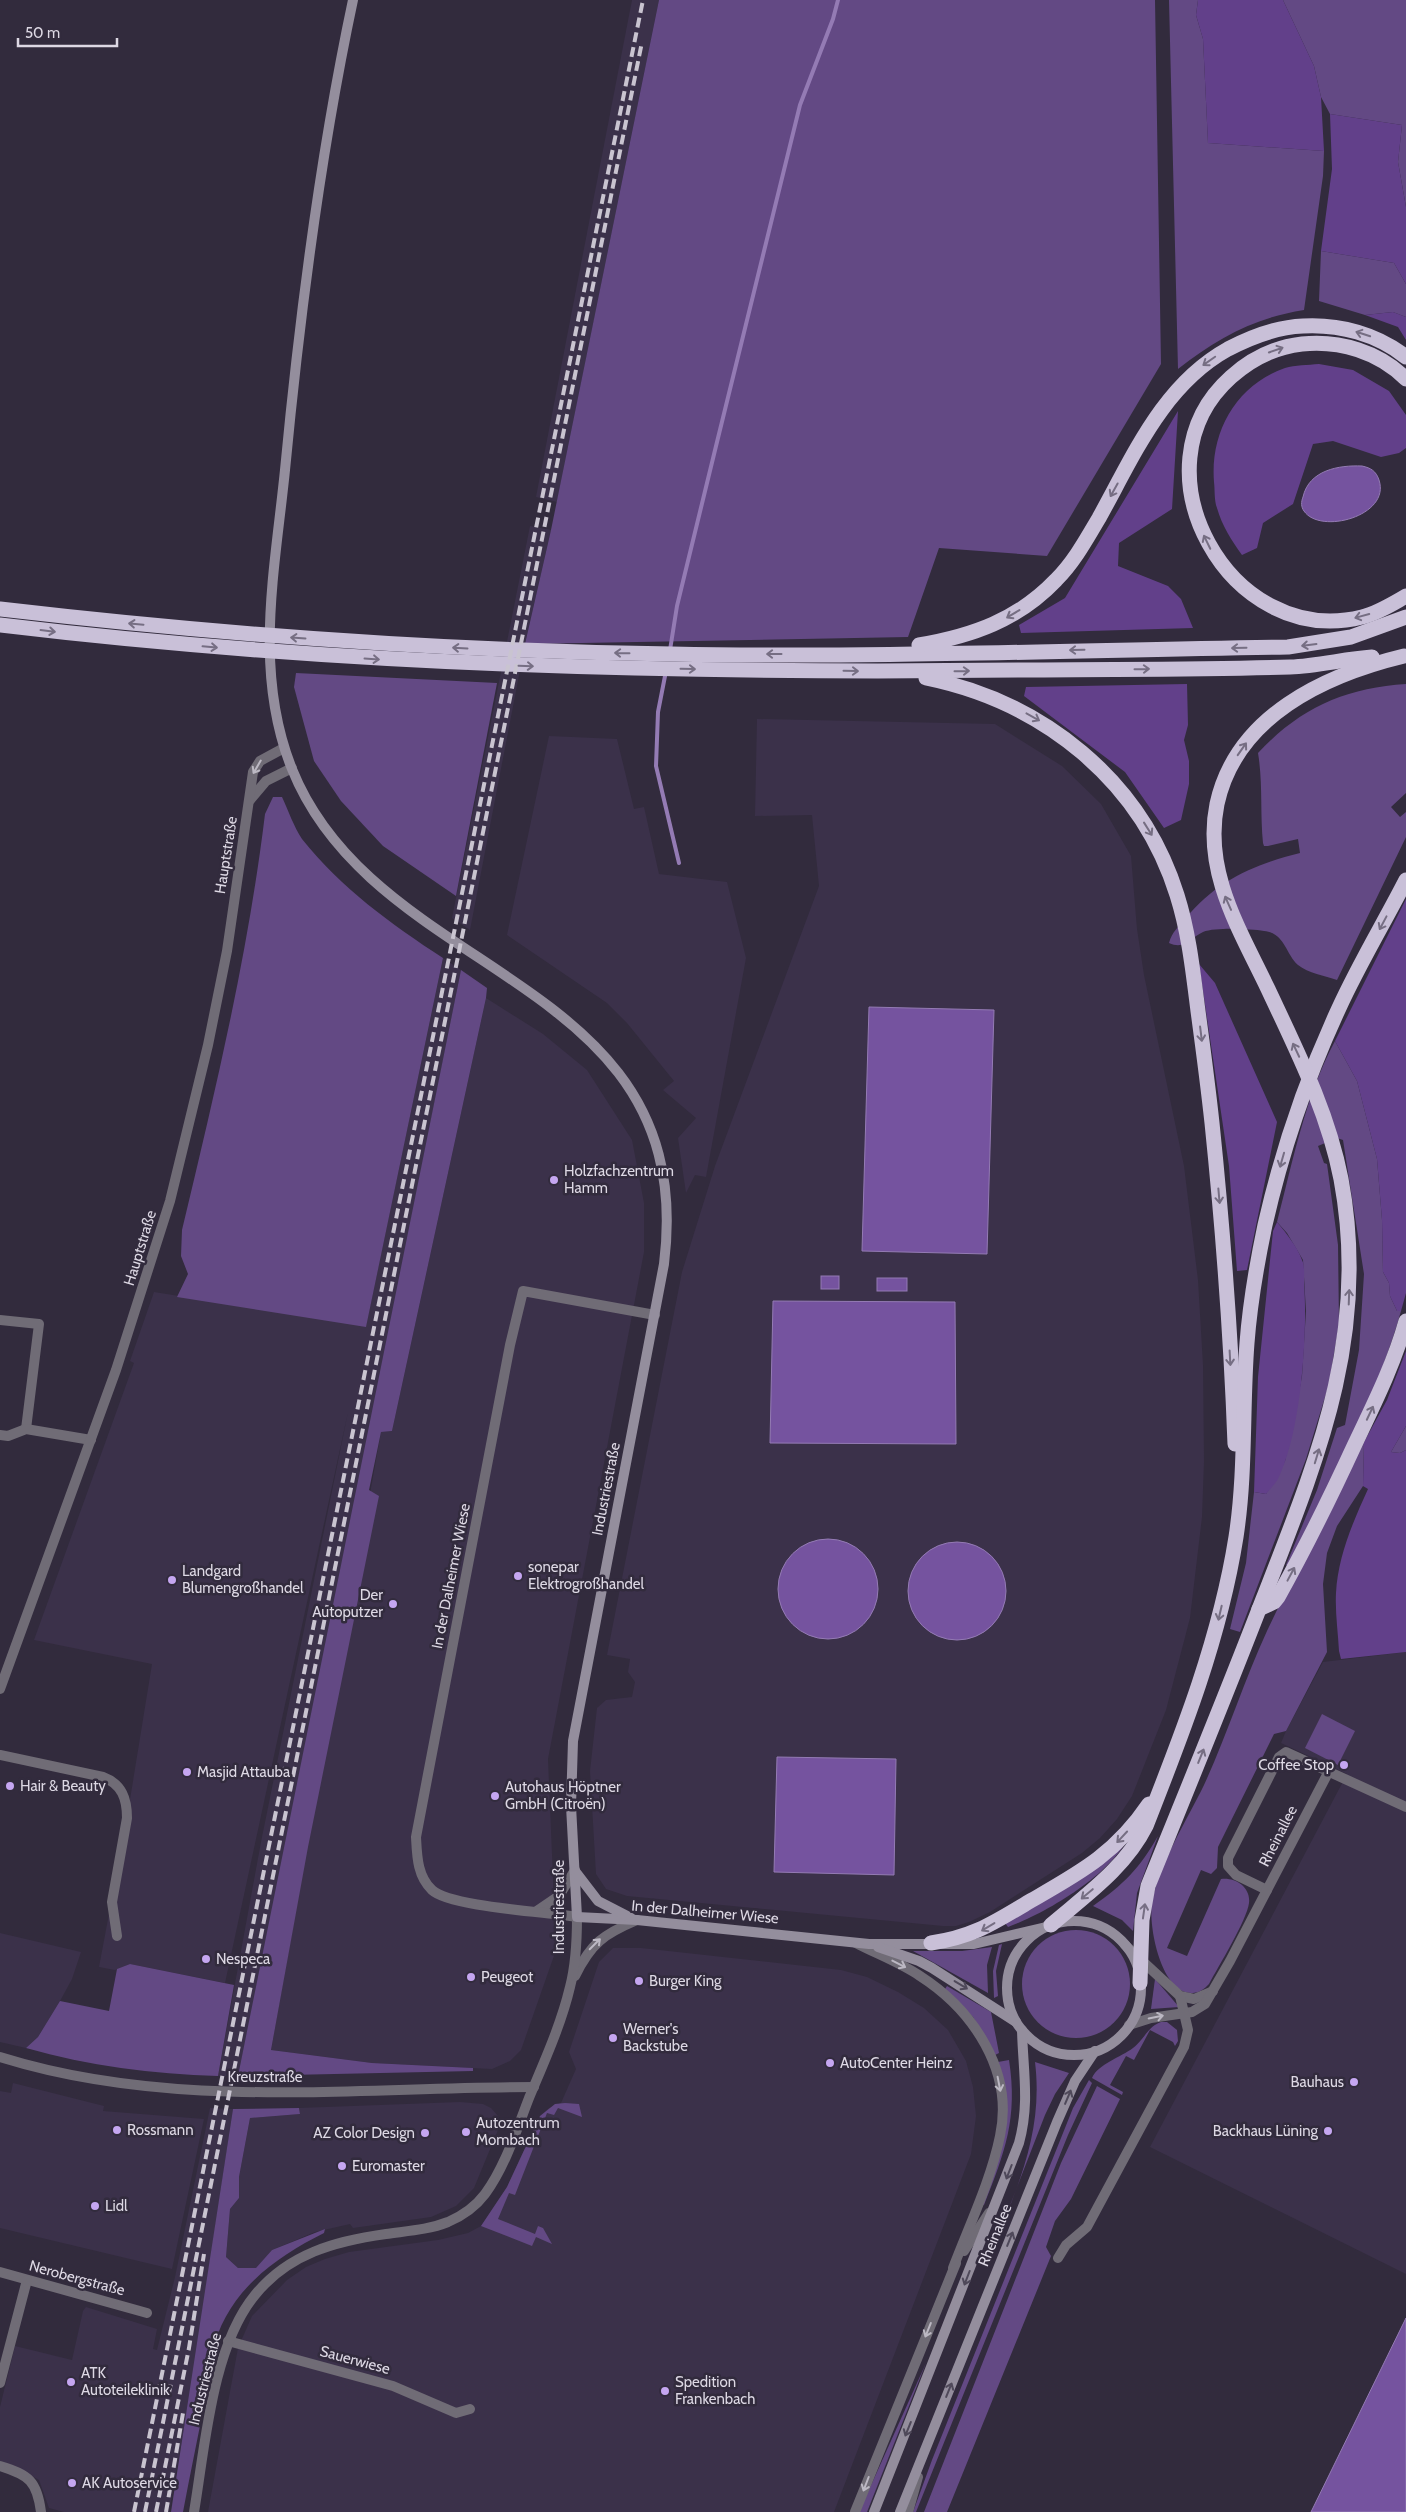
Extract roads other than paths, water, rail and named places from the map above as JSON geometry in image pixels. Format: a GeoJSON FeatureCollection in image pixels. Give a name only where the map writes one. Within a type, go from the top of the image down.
{"type":"FeatureCollection","features":[{"type":"Feature","properties":{"kind":"highway"},"geometry":{"type":"LineString","coordinates":[[874,653],[946,640],[982,630],[1014,614],[1044,592],[1080,551],[1165,404],[1196,370],[1219,354],[1264,333],[1312,326],[1358,332],[1386,344],[1406,357]]}},
{"type":"Feature","properties":{"kind":"highway"},"geometry":{"type":"LineString","coordinates":[[1406,379],[1388,364],[1353,348],[1314,343],[1275,350],[1240,369],[1213,397],[1196,432],[1190,472],[1195,510],[1210,548],[1235,581],[1263,602],[1294,616],[1329,621],[1363,617],[1380,611],[1406,596]]}},
{"type":"Feature","properties":{"kind":"highway"},"geometry":{"type":"LineString","coordinates":[[0,609],[226,632],[394,645],[671,654],[1288,647],[1351,637],[1406,617]]}},
{"type":"Feature","properties":{"kind":"highway"},"geometry":{"type":"LineString","coordinates":[[0,625],[255,651],[424,662],[613,669],[896,671],[1289,667],[1352,659],[1405,656]]}},
{"type":"Feature","properties":{"kind":"highway"},"geometry":{"type":"LineString","coordinates":[[1140,1983],[1142,1920],[1148,1886],[1313,1469],[1332,1404],[1345,1340],[1348,1307],[1349,1242],[1340,1176],[1333,1145],[1312,1085],[1224,896],[1215,859],[1214,821],[1217,802],[1230,766],[1246,742],[1265,721],[1292,702],[1332,679],[1370,664],[1405,656]]}},
{"type":"Feature","properties":{"kind":"highway"},"geometry":{"type":"LineString","coordinates":[[896,671],[948,682],[1018,708],[1071,742],[1112,780],[1136,810],[1153,837],[1166,866],[1185,926],[1195,986],[1210,1111],[1224,1260],[1236,1468],[1230,1566]]}},
{"type":"Feature","properties":{"kind":"highway"},"geometry":{"type":"LineString","coordinates":[[1048,1926],[1116,1869],[1137,1843],[1168,1768],[1205,1669],[1219,1619],[1230,1566],[1240,1498],[1250,1313],[1265,1226],[1276,1181],[1304,1092],[1321,1049],[1344,998],[1406,880]]}},
{"type":"Feature","properties":{"kind":"highway"},"geometry":{"type":"LineString","coordinates":[[1259,1609],[1274,1602],[1278,1597],[1308,1542],[1377,1397],[1397,1350],[1406,1321]]}},
{"type":"Feature","properties":{"kind":"highway"},"geometry":{"type":"LineString","coordinates":[[931,1943],[959,1939],[981,1931],[1092,1866],[1118,1842],[1142,1814],[1168,1768]]}},
{"type":"Feature","properties":{"kind":"main road","name":"Industriestraße"},"geometry":{"type":"LineString","coordinates":[[353,0],[334,95],[302,303],[272,595],[269,644],[271,687],[284,748],[314,812],[355,865],[400,902],[581,1031],[620,1074],[649,1126],[662,1171],[668,1224],[664,1264],[573,1741],[571,1782],[577,1917]]}},
{"type":"Feature","properties":{"kind":"main road"},"geometry":{"type":"LineString","coordinates":[[575,1870],[591,1894],[602,1904],[637,1920]]}},
{"type":"Feature","properties":{"kind":"main road","name":"In der Dalheimer Wiese"},"geometry":{"type":"LineString","coordinates":[[577,1917],[637,1920],[869,1944],[984,1943],[1048,1926]]}},
{"type":"Feature","properties":{"kind":"main road"},"geometry":{"type":"LineString","coordinates":[[1075,1921],[1093,1924],[1109,1931],[1125,1945],[1134,1959],[1140,1983],[1138,2005],[1129,2025],[1114,2041],[1095,2051],[1078,2054],[1051,2051],[1035,2042],[1019,2026],[1007,1996],[1010,1968],[1023,1944],[1048,1926],[1075,1921]]}},
{"type":"Feature","properties":{"kind":"main road","name":"In der Dalheimer Wiese"},"geometry":{"type":"LineString","coordinates":[[869,1944],[919,1961],[982,1998],[1019,2026]]}},
{"type":"Feature","properties":{"kind":"main road","name":"Rheinallee"},"geometry":{"type":"LineString","coordinates":[[874,2512],[998,2200],[1024,2126],[1027,2094],[1019,2026]]}},
{"type":"Feature","properties":{"kind":"main road","name":"Rheinallee"},"geometry":{"type":"LineString","coordinates":[[900,2512],[1074,2081],[1095,2051]]}},
{"type":"Feature","properties":{"kind":"street","name":"Hauptstraße"},"geometry":{"type":"LineString","coordinates":[[0,1689],[91,1440],[148,1273],[187,1134],[227,950],[250,800],[251,781],[256,766],[266,757],[284,748]]}},
{"type":"Feature","properties":{"kind":"street","name":"Hauptstraße"},"geometry":{"type":"LineString","coordinates":[[250,800],[266,781],[292,768]]}},
{"type":"Feature","properties":{"kind":"street","name":"In der Dalheimer Wiese"},"geometry":{"type":"LineString","coordinates":[[577,1917],[472,1904],[432,1890],[418,1866],[416,1836],[510,1346],[524,1291],[655,1315]]}},
{"type":"Feature","properties":{"kind":"street"},"geometry":{"type":"LineString","coordinates":[[0,1320],[38,1324],[26,1429]]}},
{"type":"Feature","properties":{"kind":"street"},"geometry":{"type":"LineString","coordinates":[[0,1435],[8,1436],[26,1429],[91,1440]]}},
{"type":"Feature","properties":{"kind":"street"},"geometry":{"type":"LineString","coordinates":[[1267,1890],[1232,1871],[1228,1866],[1230,1850],[1279,1757],[1286,1752],[1406,1807]]}},
{"type":"Feature","properties":{"kind":"street"},"geometry":{"type":"LineString","coordinates":[[0,1755],[103,1777],[111,1780],[121,1788],[127,1804],[128,1818],[112,1902],[117,1936]]}},
{"type":"Feature","properties":{"kind":"street","name":"Rheinallee"},"geometry":{"type":"LineString","coordinates":[[1129,2025],[1151,2018],[1184,2013],[1202,2007],[1214,1990],[1329,1771]]}},
{"type":"Feature","properties":{"kind":"street"},"geometry":{"type":"LineString","coordinates":[[537,1911],[559,1896],[575,1870]]}},
{"type":"Feature","properties":{"kind":"street","name":"Industriestraße"},"geometry":{"type":"LineString","coordinates":[[194,2512],[208,2429],[228,2341],[239,2318],[256,2294],[287,2265],[313,2251],[354,2239],[437,2226],[469,2210],[486,2193],[495,2177],[534,2087],[571,1986],[576,1946],[577,1917]]}},
{"type":"Feature","properties":{"kind":"street"},"geometry":{"type":"LineString","coordinates":[[571,1986],[590,1948],[606,1935],[637,1920]]}},
{"type":"Feature","properties":{"kind":"street"},"geometry":{"type":"LineString","coordinates":[[855,1942],[919,1975],[945,1995],[980,2034],[997,2074],[1002,2100],[1001,2134],[953,2268]]}},
{"type":"Feature","properties":{"kind":"street"},"geometry":{"type":"LineString","coordinates":[[1125,1945],[1180,1996],[1194,1999],[1214,1990]]}},
{"type":"Feature","properties":{"kind":"street"},"geometry":{"type":"LineString","coordinates":[[1058,2258],[1066,2245],[1087,2226],[1184,2047],[1188,2034],[1180,1996]]}},
{"type":"Feature","properties":{"kind":"street","name":"Kreuzstraße"},"geometry":{"type":"LineString","coordinates":[[0,2057],[92,2080],[154,2088],[214,2092],[350,2092],[534,2087]]}},
{"type":"Feature","properties":{"kind":"street","name":"Rheinallee"},"geometry":{"type":"LineString","coordinates":[[855,2512],[953,2268],[998,2200]]}},
{"type":"Feature","properties":{"kind":"street","name":"Nerobergstraße"},"geometry":{"type":"LineString","coordinates":[[0,2272],[147,2313]]}},
{"type":"Feature","properties":{"kind":"street"},"geometry":{"type":"LineString","coordinates":[[0,2384],[27,2280]]}},
{"type":"Feature","properties":{"kind":"street","name":"Sauerwiese"},"geometry":{"type":"LineString","coordinates":[[228,2341],[393,2386],[456,2413],[470,2409]]}},
{"type":"Feature","properties":{"kind":"street","name":"Rheinallee"},"geometry":{"type":"LineString","coordinates":[[908,2512],[931,2435]]}},
{"type":"Feature","properties":{"kind":"street"},"geometry":{"type":"LineString","coordinates":[[0,2466],[25,2475],[32,2482],[39,2497],[41,2512]]}},
{"type":"Feature","properties":{"kind":"waterway"},"geometry":{"type":"LineString","coordinates":[[670,650],[677,606],[800,105],[833,19],[838,0]]}},
{"type":"Feature","properties":{"kind":"waterway"},"geometry":{"type":"LineString","coordinates":[[666,671],[658,712],[656,766],[679,863]]}},
{"type":"Feature","properties":{"kind":"railway"},"geometry":{"type":"LineString","coordinates":[[134,2512],[643,0]]}},
{"type":"Feature","properties":{"kind":"railway"},"geometry":{"type":"LineString","coordinates":[[145,2512],[642,42]]}},
{"type":"Feature","properties":{"kind":"railway"},"geometry":{"type":"LineString","coordinates":[[156,2512],[189,2348],[204,2254]]}},
{"type":"Feature","properties":{"kind":"railway"},"geometry":{"type":"LineString","coordinates":[[166,2512],[183,2413]]}},
{"type":"Feature","properties":{"kind":"place","name":"Holzfachzentrum Hamm"},"geometry":{"type":"Point","coordinates":[554,1180]}},
{"type":"Feature","properties":{"kind":"place","name":"sonepar Elektrogroßhandel"},"geometry":{"type":"Point","coordinates":[518,1576]}},
{"type":"Feature","properties":{"kind":"place","name":"Landgard Blumengroßhandel"},"geometry":{"type":"Point","coordinates":[172,1580]}},
{"type":"Feature","properties":{"kind":"place","name":"Der Autoputzer"},"geometry":{"type":"Point","coordinates":[393,1604]}},
{"type":"Feature","properties":{"kind":"place","name":"Coffee Stop"},"geometry":{"type":"Point","coordinates":[1344,1765]}},
{"type":"Feature","properties":{"kind":"place","name":"Masjid Attauba"},"geometry":{"type":"Point","coordinates":[187,1772]}},
{"type":"Feature","properties":{"kind":"place","name":"Hair & Beauty"},"geometry":{"type":"Point","coordinates":[10,1786]}},
{"type":"Feature","properties":{"kind":"place","name":"Autohaus Höptner GmbH (Citroën)"},"geometry":{"type":"Point","coordinates":[495,1796]}},
{"type":"Feature","properties":{"kind":"place","name":"Nespeca"},"geometry":{"type":"Point","coordinates":[206,1959]}},
{"type":"Feature","properties":{"kind":"place","name":"Peugeot"},"geometry":{"type":"Point","coordinates":[471,1977]}},
{"type":"Feature","properties":{"kind":"place","name":"Burger King"},"geometry":{"type":"Point","coordinates":[639,1981]}},
{"type":"Feature","properties":{"kind":"place","name":"Werner's Backstube"},"geometry":{"type":"Point","coordinates":[613,2038]}},
{"type":"Feature","properties":{"kind":"place","name":"AutoCenter Heinz"},"geometry":{"type":"Point","coordinates":[830,2063]}},
{"type":"Feature","properties":{"kind":"place","name":"Bauhaus"},"geometry":{"type":"Point","coordinates":[1354,2082]}},
{"type":"Feature","properties":{"kind":"place","name":"Rossmann"},"geometry":{"type":"Point","coordinates":[117,2130]}},
{"type":"Feature","properties":{"kind":"place","name":"Backhaus Lüning"},"geometry":{"type":"Point","coordinates":[1328,2131]}},
{"type":"Feature","properties":{"kind":"place","name":"Autozentrum Mombach"},"geometry":{"type":"Point","coordinates":[466,2132]}},
{"type":"Feature","properties":{"kind":"place","name":"AZ Color Design"},"geometry":{"type":"Point","coordinates":[425,2133]}},
{"type":"Feature","properties":{"kind":"place","name":"Euromaster"},"geometry":{"type":"Point","coordinates":[342,2166]}},
{"type":"Feature","properties":{"kind":"place","name":"Lidl"},"geometry":{"type":"Point","coordinates":[95,2206]}},
{"type":"Feature","properties":{"kind":"place","name":"ATK Autoteileklinik"},"geometry":{"type":"Point","coordinates":[71,2382]}},
{"type":"Feature","properties":{"kind":"place","name":"Spedition Frankenbach"},"geometry":{"type":"Point","coordinates":[665,2391]}},
{"type":"Feature","properties":{"kind":"place","name":"AK Autoservice"},"geometry":{"type":"Point","coordinates":[72,2483]}}]}
